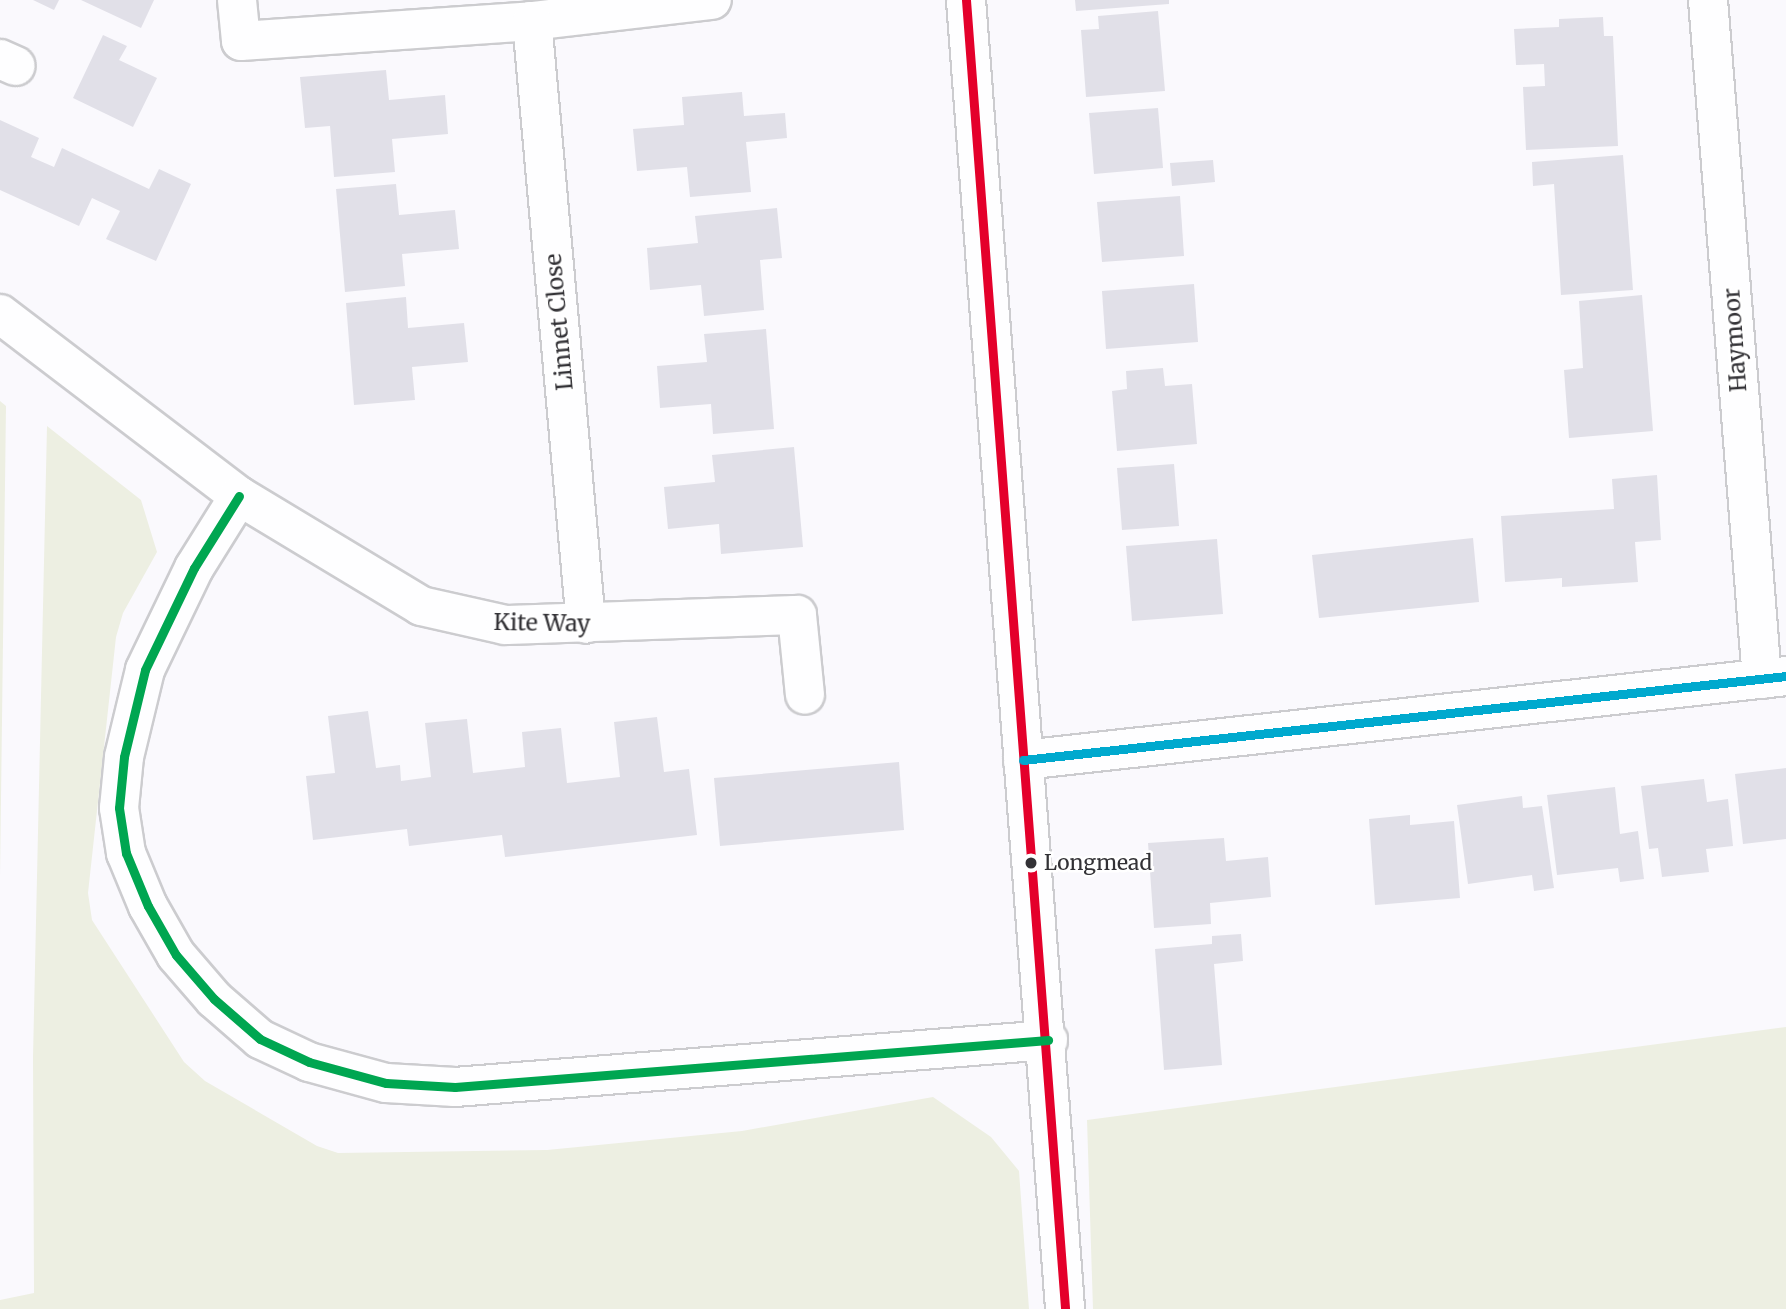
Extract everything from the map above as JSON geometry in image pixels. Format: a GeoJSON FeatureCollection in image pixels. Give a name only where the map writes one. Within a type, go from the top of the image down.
{"type":"FeatureCollection","features":[{"type":"Feature","properties":{"kind":"street"},"geometry":{"type":"LineString","coordinates":[[237,0],[241,41],[532,20],[712,0]]}},
{"type":"Feature","properties":{"kind":"street"},"geometry":{"type":"LineString","coordinates":[[966,0],[1023,760],[1048,1040],[1065,1308]]}},
{"type":"Feature","properties":{"kind":"street","name":"Haymoor"},"geometry":{"type":"LineString","coordinates":[[1708,0],[1774,678]]}},
{"type":"Feature","properties":{"kind":"street","name":"Linnet Close"},"geometry":{"type":"LineString","coordinates":[[532,20],[586,624]]}},
{"type":"Feature","properties":{"kind":"street","name":"Kite Way"},"geometry":{"type":"LineString","coordinates":[[0,314],[239,496],[421,606],[505,625],[797,615],[805,695]]}},
{"type":"Feature","properties":{"kind":"street"},"geometry":{"type":"LineString","coordinates":[[239,496],[194,568],[145,670],[124,757],[119,808],[125,853],[148,906],[176,955],[214,999],[260,1039],[309,1062],[386,1083],[455,1087],[1048,1040]]}},
{"type":"Feature","properties":{"kind":"street"},"geometry":{"type":"LineString","coordinates":[[1023,760],[1774,678]]}},
{"type":"Feature","properties":{"kind":"shaded area"},"geometry":{"type":"Polygon","coordinates":[[[0,401],[6,406],[0,877],[0,401]]]}},
{"type":"Feature","properties":{"kind":"shaded area"},"geometry":{"type":"Polygon","coordinates":[[[47,426],[141,500],[157,552],[123,613],[116,637],[88,893],[92,920],[184,1062],[205,1081],[317,1146],[338,1153],[547,1150],[742,1131],[933,1097],[991,1137],[1019,1171],[1029,1309],[0,1309],[0,1300],[34,1293],[33,1057],[47,426]]]}},
{"type":"Feature","properties":{"kind":"shaded area"},"geometry":{"type":"Polygon","coordinates":[[[1786,1027],[1786,1309],[1093,1309],[1087,1120],[1786,1027]]]}},
{"type":"Feature","properties":{"kind":"building"},"geometry":{"type":"Polygon","coordinates":[[[33,0],[59,0],[54,10],[33,0]]]}},
{"type":"Feature","properties":{"kind":"building"},"geometry":{"type":"Polygon","coordinates":[[[81,0],[154,0],[141,28],[81,0]]]}},
{"type":"Feature","properties":{"kind":"building"},"geometry":{"type":"Polygon","coordinates":[[[1075,0],[1169,0],[1169,4],[1076,11],[1075,0]]]}},
{"type":"Feature","properties":{"kind":"building"},"geometry":{"type":"Polygon","coordinates":[[[1158,11],[1165,91],[1086,97],[1081,30],[1099,29],[1098,16],[1158,11]]]}},
{"type":"Feature","properties":{"kind":"building"},"geometry":{"type":"Polygon","coordinates":[[[1603,17],[1604,36],[1613,36],[1618,146],[1526,150],[1523,87],[1545,86],[1544,64],[1516,65],[1514,29],[1559,27],[1559,19],[1603,17]]]}},
{"type":"Feature","properties":{"kind":"building"},"geometry":{"type":"Polygon","coordinates":[[[103,35],[127,46],[119,60],[157,78],[133,127],[73,98],[103,35]]]}},
{"type":"Feature","properties":{"kind":"building"},"geometry":{"type":"Polygon","coordinates":[[[386,70],[389,100],[445,95],[448,134],[392,139],[395,172],[334,177],[330,126],[305,128],[300,77],[386,70]]]}},
{"type":"Feature","properties":{"kind":"building"},"geometry":{"type":"Polygon","coordinates":[[[742,92],[744,116],[785,113],[787,138],[746,142],[751,192],[690,197],[687,167],[637,171],[633,129],[684,125],[682,97],[742,92]]]}},
{"type":"Feature","properties":{"kind":"building"},"geometry":{"type":"Polygon","coordinates":[[[1158,108],[1163,168],[1094,174],[1089,113],[1158,108]]]}},
{"type":"Feature","properties":{"kind":"building"},"geometry":{"type":"Polygon","coordinates":[[[0,120],[39,138],[31,157],[54,167],[62,148],[149,189],[159,169],[191,184],[156,261],[106,239],[120,211],[92,198],[79,226],[0,190],[0,120]]]}},
{"type":"Feature","properties":{"kind":"building"},"geometry":{"type":"Polygon","coordinates":[[[1623,155],[1633,290],[1561,295],[1554,184],[1533,186],[1532,162],[1623,155]]]}},
{"type":"Feature","properties":{"kind":"building"},"geometry":{"type":"Polygon","coordinates":[[[1213,160],[1215,182],[1172,186],[1170,163],[1213,160]]]}},
{"type":"Feature","properties":{"kind":"building"},"geometry":{"type":"Polygon","coordinates":[[[396,184],[399,215],[455,210],[459,249],[402,254],[405,286],[345,292],[336,189],[396,184]]]}},
{"type":"Feature","properties":{"kind":"building"},"geometry":{"type":"Polygon","coordinates":[[[1180,196],[1184,256],[1102,262],[1097,202],[1180,196]]]}},
{"type":"Feature","properties":{"kind":"building"},"geometry":{"type":"Polygon","coordinates":[[[777,208],[782,258],[760,260],[764,310],[704,316],[701,285],[650,290],[647,248],[698,243],[695,216],[777,208]]]}},
{"type":"Feature","properties":{"kind":"building"},"geometry":{"type":"Polygon","coordinates":[[[1194,284],[1198,342],[1106,349],[1102,291],[1194,284]]]}},
{"type":"Feature","properties":{"kind":"building"},"geometry":{"type":"Polygon","coordinates":[[[1642,295],[1653,431],[1569,438],[1564,370],[1583,368],[1579,301],[1642,295]]]}},
{"type":"Feature","properties":{"kind":"building"},"geometry":{"type":"Polygon","coordinates":[[[406,297],[408,328],[464,323],[468,362],[412,367],[415,400],[354,405],[346,303],[406,297]]]}},
{"type":"Feature","properties":{"kind":"building"},"geometry":{"type":"Polygon","coordinates":[[[766,329],[774,429],[713,434],[711,404],[660,408],[657,366],[707,362],[704,334],[766,329]]]}},
{"type":"Feature","properties":{"kind":"building"},"geometry":{"type":"Polygon","coordinates":[[[1163,368],[1165,386],[1192,384],[1197,444],[1117,451],[1112,391],[1127,389],[1126,371],[1163,368]]]}},
{"type":"Feature","properties":{"kind":"building"},"geometry":{"type":"Polygon","coordinates":[[[794,447],[803,547],[721,554],[719,524],[668,529],[664,487],[715,482],[712,455],[794,447]]]}},
{"type":"Feature","properties":{"kind":"building"},"geometry":{"type":"Polygon","coordinates":[[[1174,464],[1179,526],[1122,530],[1117,468],[1174,464]]]}},
{"type":"Feature","properties":{"kind":"building"},"geometry":{"type":"Polygon","coordinates":[[[1657,475],[1661,540],[1635,542],[1638,582],[1562,587],[1562,578],[1505,582],[1501,516],[1614,509],[1612,479],[1657,475]]]}},
{"type":"Feature","properties":{"kind":"building"},"geometry":{"type":"Polygon","coordinates":[[[1473,538],[1479,602],[1319,618],[1312,555],[1473,538]]]}},
{"type":"Feature","properties":{"kind":"building"},"geometry":{"type":"Polygon","coordinates":[[[1217,539],[1223,614],[1132,621],[1126,546],[1217,539]]]}},
{"type":"Feature","properties":{"kind":"building"},"geometry":{"type":"Polygon","coordinates":[[[368,711],[376,768],[400,765],[401,781],[431,777],[425,723],[467,719],[473,773],[525,767],[522,732],[561,728],[567,783],[620,777],[614,722],[657,717],[664,772],[689,769],[697,835],[505,857],[502,835],[409,846],[407,829],[313,840],[306,776],[335,773],[328,716],[368,711]]]}},
{"type":"Feature","properties":{"kind":"building"},"geometry":{"type":"Polygon","coordinates":[[[899,762],[904,830],[720,846],[714,778],[899,762]]]}},
{"type":"Feature","properties":{"kind":"building"},"geometry":{"type":"Polygon","coordinates":[[[1786,768],[1786,839],[1743,844],[1735,774],[1786,768]]]}},
{"type":"Feature","properties":{"kind":"building"},"geometry":{"type":"Polygon","coordinates":[[[1704,779],[1707,802],[1728,799],[1733,846],[1706,849],[1709,872],[1662,877],[1658,848],[1649,849],[1641,786],[1704,779]]]}},
{"type":"Feature","properties":{"kind":"building"},"geometry":{"type":"Polygon","coordinates":[[[1615,787],[1620,834],[1638,831],[1644,879],[1620,882],[1618,868],[1557,875],[1547,795],[1615,787]]]}},
{"type":"Feature","properties":{"kind":"building"},"geometry":{"type":"Polygon","coordinates":[[[1522,796],[1523,808],[1542,806],[1554,888],[1534,891],[1532,875],[1468,884],[1457,805],[1522,796]]]}},
{"type":"Feature","properties":{"kind":"building"},"geometry":{"type":"Polygon","coordinates":[[[1410,815],[1410,825],[1454,821],[1460,898],[1375,905],[1369,819],[1410,815]]]}},
{"type":"Feature","properties":{"kind":"building"},"geometry":{"type":"Polygon","coordinates":[[[1224,838],[1226,861],[1268,857],[1271,897],[1210,903],[1211,924],[1154,928],[1148,843],[1224,838]]]}},
{"type":"Feature","properties":{"kind":"building"},"geometry":{"type":"Polygon","coordinates":[[[1241,934],[1243,961],[1214,964],[1222,1065],[1164,1070],[1155,949],[1212,944],[1212,936],[1241,934]]]}},
{"type":"Feature","properties":{"kind":"transit line"},"geometry":{"type":"LineString","coordinates":[[966,0],[1065,1309]]}},
{"type":"Feature","properties":{"kind":"transit line"},"geometry":{"type":"LineString","coordinates":[[239,496],[194,568],[145,670],[124,757],[119,808],[126,853],[148,906],[176,955],[214,999],[260,1039],[309,1062],[386,1083],[455,1087],[1048,1040]]}},
{"type":"Feature","properties":{"kind":"transit line"},"geometry":{"type":"LineString","coordinates":[[1023,760],[1786,676]]}},
{"type":"Feature","properties":{"kind":"place","name":"Longmead"},"geometry":{"type":"Point","coordinates":[1031,863]}}]}
